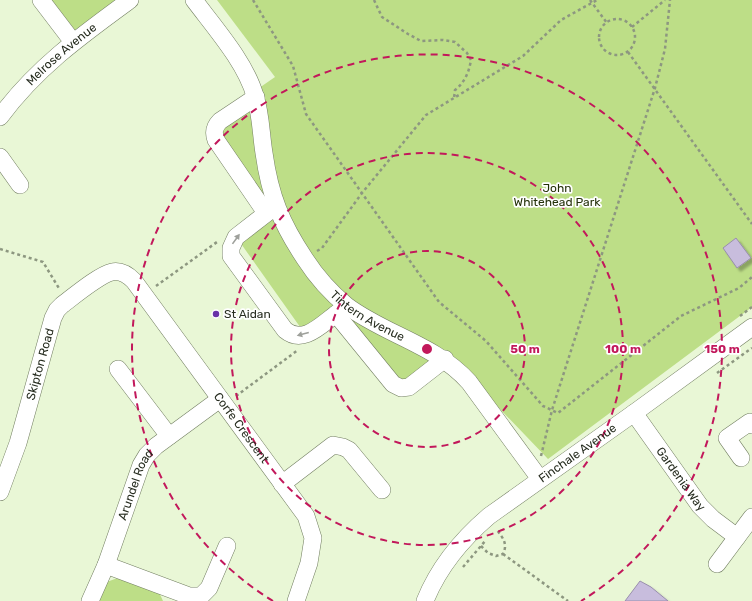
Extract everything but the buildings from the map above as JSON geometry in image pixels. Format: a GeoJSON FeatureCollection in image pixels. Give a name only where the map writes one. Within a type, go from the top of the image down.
{"type":"FeatureCollection","features":[{"type":"Feature","properties":{"kind":"street"},"geometry":{"type":"LineString","coordinates":[[41,0],[72,42]]}},
{"type":"Feature","properties":{"kind":"street","name":"Melrose Avenue"},"geometry":{"type":"LineString","coordinates":[[0,117],[28,83],[47,64],[72,42],[130,0]]}},
{"type":"Feature","properties":{"kind":"street","name":"Tintern Avenue"},"geometry":{"type":"LineString","coordinates":[[194,0],[246,72],[256,97],[271,210],[287,230],[341,310],[370,320],[445,359],[458,369],[540,479]]}},
{"type":"Feature","properties":{"kind":"street"},"geometry":{"type":"LineString","coordinates":[[256,97],[220,121],[216,126],[214,133],[216,140],[271,210],[236,237],[231,248],[231,256],[285,330],[291,335],[299,337],[308,334]]}},
{"type":"Feature","properties":{"kind":"street"},"geometry":{"type":"LineString","coordinates":[[0,157],[20,185]]}},
{"type":"Feature","properties":{"kind":"street","name":"Skipton Road"},"geometry":{"type":"LineString","coordinates":[[0,492],[18,442],[53,318],[57,310],[104,275],[113,272],[122,272]]}},
{"type":"Feature","properties":{"kind":"street","name":"Corfe Crescent"},"geometry":{"type":"LineString","coordinates":[[122,272],[131,278],[144,294],[306,516],[312,538],[309,563],[296,601]]}},
{"type":"Feature","properties":{"kind":"street"},"geometry":{"type":"LineString","coordinates":[[341,310],[393,384],[401,388],[409,387],[445,359]]}},
{"type":"Feature","properties":{"kind":"street","name":"Tintern Avenue"},"geometry":{"type":"LineString","coordinates":[[308,334],[341,310]]}},
{"type":"Feature","properties":{"kind":"street","name":"Finchale Avenue"},"geometry":{"type":"LineString","coordinates":[[425,601],[434,581],[457,546],[470,532],[489,516],[752,327]]}},
{"type":"Feature","properties":{"kind":"street"},"geometry":{"type":"LineString","coordinates":[[118,369],[169,436]]}},
{"type":"Feature","properties":{"kind":"street","name":"Arundel Road"},"geometry":{"type":"LineString","coordinates":[[90,601],[106,565],[141,465],[147,455],[169,436],[222,402]]}},
{"type":"Feature","properties":{"kind":"street","name":"Gardenia Way"},"geometry":{"type":"LineString","coordinates":[[634,413],[700,506],[713,519],[737,536]]}},
{"type":"Feature","properties":{"kind":"street"},"geometry":{"type":"LineString","coordinates":[[741,458],[727,438],[751,422]]}},
{"type":"Feature","properties":{"kind":"street"},"geometry":{"type":"LineString","coordinates":[[282,484],[333,445],[349,450],[382,490]]}},
{"type":"Feature","properties":{"kind":"street"},"geometry":{"type":"LineString","coordinates":[[717,564],[752,517]]}},
{"type":"Feature","properties":{"kind":"street"},"geometry":{"type":"LineString","coordinates":[[106,565],[171,596],[201,596],[209,588],[227,546]]}},
{"type":"Feature","properties":{"kind":"path"},"geometry":{"type":"LineString","coordinates":[[253,0],[293,66],[306,114],[438,302],[486,341],[543,406],[558,413],[681,316],[739,288],[752,277]]}},
{"type":"Feature","properties":{"kind":"path"},"geometry":{"type":"LineString","coordinates":[[374,0],[382,17],[421,42],[455,42],[467,53],[471,60],[469,72],[461,85],[455,90],[454,98]]}},
{"type":"Feature","properties":{"kind":"path"},"geometry":{"type":"LineString","coordinates":[[306,260],[322,248],[362,193],[426,115],[523,56],[561,20],[591,1],[597,0]]}},
{"type":"Feature","properties":{"kind":"path"},"geometry":{"type":"LineString","coordinates":[[632,27],[665,0]]}},
{"type":"Feature","properties":{"kind":"path"},"geometry":{"type":"LineString","coordinates":[[530,465],[541,456],[552,410],[655,88],[665,49],[670,0]]}},
{"type":"Feature","properties":{"kind":"path"},"geometry":{"type":"LineString","coordinates":[[591,1],[607,23]]}},
{"type":"Feature","properties":{"kind":"path"},"geometry":{"type":"LineString","coordinates":[[617,19],[623,20],[632,27],[634,32],[634,43],[628,52],[616,55],[610,54],[605,50],[599,39],[602,27],[607,23],[617,19]]}},
{"type":"Feature","properties":{"kind":"path"},"geometry":{"type":"LineString","coordinates":[[628,52],[752,224]]}},
{"type":"Feature","properties":{"kind":"path"},"geometry":{"type":"LineString","coordinates":[[144,294],[221,239]]}},
{"type":"Feature","properties":{"kind":"path"},"geometry":{"type":"LineString","coordinates":[[0,249],[43,262],[67,302]]}},
{"type":"Feature","properties":{"kind":"path"},"geometry":{"type":"LineString","coordinates":[[222,402],[304,344],[308,334]]}},
{"type":"Feature","properties":{"kind":"path"},"geometry":{"type":"LineString","coordinates":[[714,375],[752,348]]}},
{"type":"Feature","properties":{"kind":"path"},"geometry":{"type":"LineString","coordinates":[[481,546],[488,553],[496,556],[503,554],[506,548],[505,543],[495,531],[503,525]]}},
{"type":"Feature","properties":{"kind":"path"},"geometry":{"type":"LineString","coordinates":[[462,568],[490,537]]}},
{"type":"Feature","properties":{"kind":"path"},"geometry":{"type":"LineString","coordinates":[[503,554],[568,601]]}},
{"type":"Feature","properties":{"kind":"green space"},"geometry":{"type":"Polygon","coordinates":[[[46,0],[123,0],[74,37],[46,0]]]}},
{"type":"Feature","properties":{"kind":"green space","name":"John Whitehead Park"},"geometry":{"type":"Polygon","coordinates":[[[217,0],[752,0],[752,307],[548,459],[451,358],[445,359],[399,397],[338,323],[310,341],[232,231],[259,210],[209,130],[243,99],[275,77],[217,0]]]}},
{"type":"Feature","properties":{"kind":"green space"},"geometry":{"type":"Polygon","coordinates":[[[123,576],[158,590],[163,601],[96,601],[104,583],[123,576]]]}},
{"type":"Feature","properties":{"kind":"place","name":"St Aidan"},"geometry":{"type":"Point","coordinates":[216,314]}}]}
